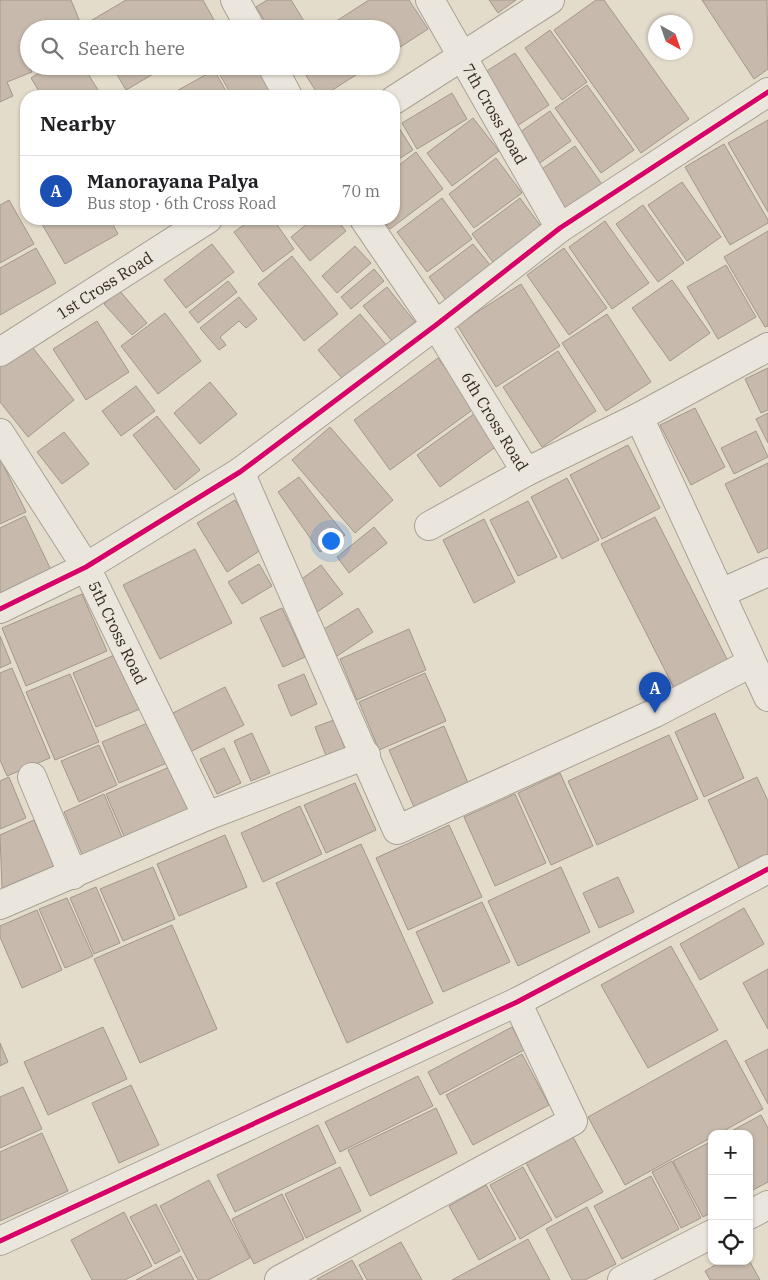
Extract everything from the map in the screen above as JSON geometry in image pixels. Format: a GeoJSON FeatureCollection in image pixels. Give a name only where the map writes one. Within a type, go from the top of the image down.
{"type":"FeatureCollection","features":[{"type":"Feature","properties":{"kind":"street"},"geometry":{"type":"LineString","coordinates":[[235,0],[246,20]]}},
{"type":"Feature","properties":{"kind":"street","name":"7th Cross Road"},"geometry":{"type":"LineString","coordinates":[[430,0],[560,228]]}},
{"type":"Feature","properties":{"kind":"street"},"geometry":{"type":"LineString","coordinates":[[400,96],[550,0]]}},
{"type":"Feature","properties":{"kind":"street"},"geometry":{"type":"LineString","coordinates":[[277,75],[285,90]]}},
{"type":"Feature","properties":{"kind":"street"},"geometry":{"type":"LineString","coordinates":[[0,608],[86,567],[240,472],[436,325],[560,228],[768,92]]}},
{"type":"Feature","properties":{"kind":"street","name":"1st Cross Road"},"geometry":{"type":"LineString","coordinates":[[0,352],[199,225]]}},
{"type":"Feature","properties":{"kind":"street","name":"6th Cross Road"},"geometry":{"type":"LineString","coordinates":[[368,225],[436,325],[526,472],[639,417],[768,347]]}},
{"type":"Feature","properties":{"kind":"street"},"geometry":{"type":"LineString","coordinates":[[639,417],[768,697]]}},
{"type":"Feature","properties":{"kind":"street","name":"5th Cross Road"},"geometry":{"type":"LineString","coordinates":[[0,433],[86,567],[207,816]]}},
{"type":"Feature","properties":{"kind":"street"},"geometry":{"type":"LineString","coordinates":[[240,472],[366,755],[397,830],[655,713],[751,663]]}},
{"type":"Feature","properties":{"kind":"street"},"geometry":{"type":"LineString","coordinates":[[429,526],[526,472]]}},
{"type":"Feature","properties":{"kind":"street"},"geometry":{"type":"LineString","coordinates":[[721,593],[768,572]]}},
{"type":"Feature","properties":{"kind":"street"},"geometry":{"type":"LineString","coordinates":[[0,905],[207,816],[366,755]]}},
{"type":"Feature","properties":{"kind":"street"},"geometry":{"type":"LineString","coordinates":[[32,777],[73,875]]}},
{"type":"Feature","properties":{"kind":"street"},"geometry":{"type":"LineString","coordinates":[[0,1241],[517,1002],[768,869]]}},
{"type":"Feature","properties":{"kind":"street"},"geometry":{"type":"LineString","coordinates":[[279,1280],[573,1121],[517,1002]]}},
{"type":"Feature","properties":{"kind":"street"},"geometry":{"type":"LineString","coordinates":[[753,1213],[768,1205]]}},
{"type":"Feature","properties":{"kind":"street"},"geometry":{"type":"LineString","coordinates":[[622,1280],[708,1236]]}},
{"type":"Feature","properties":{"kind":"building"},"geometry":{"type":"Polygon","coordinates":[[[0,0],[71,0],[79,20],[20,20],[20,75],[24,75],[7,82],[13,96],[0,102],[0,0]]]}},
{"type":"Feature","properties":{"kind":"building"},"geometry":{"type":"Polygon","coordinates":[[[126,0],[203,0],[214,20],[92,20],[126,0]]]}},
{"type":"Feature","properties":{"kind":"building"},"geometry":{"type":"Polygon","coordinates":[[[267,0],[291,0],[303,20],[264,20],[256,7],[267,0]]]}},
{"type":"Feature","properties":{"kind":"building"},"geometry":{"type":"Polygon","coordinates":[[[369,0],[409,0],[428,29],[400,47],[400,20],[338,20],[369,0]]]}},
{"type":"Feature","properties":{"kind":"building"},"geometry":{"type":"Polygon","coordinates":[[[489,0],[516,0],[498,13],[489,0]]]}},
{"type":"Feature","properties":{"kind":"building"},"geometry":{"type":"Polygon","coordinates":[[[596,0],[604,0],[689,119],[641,153],[554,30],[596,0]]]}},
{"type":"Feature","properties":{"kind":"building"},"geometry":{"type":"Polygon","coordinates":[[[702,0],[767,0],[768,69],[754,79],[702,0]]]}},
{"type":"Feature","properties":{"kind":"building"},"geometry":{"type":"Polygon","coordinates":[[[550,30],[587,82],[562,100],[525,48],[550,30]]]}},
{"type":"Feature","properties":{"kind":"building"},"geometry":{"type":"Polygon","coordinates":[[[515,53],[549,105],[517,126],[482,74],[515,53]]]}},
{"type":"Feature","properties":{"kind":"building"},"geometry":{"type":"Polygon","coordinates":[[[36,75],[89,75],[98,90],[38,90],[31,78],[36,75]]]}},
{"type":"Feature","properties":{"kind":"building"},"geometry":{"type":"Polygon","coordinates":[[[117,75],[152,75],[126,90],[117,75]]]}},
{"type":"Feature","properties":{"kind":"building"},"geometry":{"type":"Polygon","coordinates":[[[205,75],[217,75],[226,90],[179,90],[205,75]]]}},
{"type":"Feature","properties":{"kind":"building"},"geometry":{"type":"Polygon","coordinates":[[[220,75],[262,75],[271,90],[229,90],[220,75]]]}},
{"type":"Feature","properties":{"kind":"building"},"geometry":{"type":"Polygon","coordinates":[[[306,75],[356,75],[332,90],[315,90],[306,75]]]}},
{"type":"Feature","properties":{"kind":"building"},"geometry":{"type":"Polygon","coordinates":[[[587,85],[634,150],[601,173],[555,108],[587,85]]]}},
{"type":"Feature","properties":{"kind":"building"},"geometry":{"type":"Polygon","coordinates":[[[452,93],[467,119],[417,149],[402,123],[452,93]]]}},
{"type":"Feature","properties":{"kind":"building"},"geometry":{"type":"Polygon","coordinates":[[[550,111],[571,141],[534,167],[513,137],[550,111]]]}},
{"type":"Feature","properties":{"kind":"building"},"geometry":{"type":"Polygon","coordinates":[[[473,118],[499,151],[452,186],[427,153],[473,118]]]}},
{"type":"Feature","properties":{"kind":"building"},"geometry":{"type":"Polygon","coordinates":[[[768,120],[768,212],[728,143],[768,120]]]}},
{"type":"Feature","properties":{"kind":"building"},"geometry":{"type":"Polygon","coordinates":[[[400,129],[413,150],[400,158],[400,129]]]}},
{"type":"Feature","properties":{"kind":"building"},"geometry":{"type":"Polygon","coordinates":[[[724,144],[768,220],[768,223],[730,245],[685,167],[724,144]]]}},
{"type":"Feature","properties":{"kind":"building"},"geometry":{"type":"Polygon","coordinates":[[[575,146],[604,187],[565,214],[536,173],[575,146]]]}},
{"type":"Feature","properties":{"kind":"building"},"geometry":{"type":"Polygon","coordinates":[[[416,152],[443,189],[400,221],[400,164],[416,152]]]}},
{"type":"Feature","properties":{"kind":"building"},"geometry":{"type":"Polygon","coordinates":[[[496,158],[522,193],[474,228],[449,194],[496,158]]]}},
{"type":"Feature","properties":{"kind":"building"},"geometry":{"type":"Polygon","coordinates":[[[682,182],[721,237],[687,261],[648,205],[682,182]]]}},
{"type":"Feature","properties":{"kind":"building"},"geometry":{"type":"Polygon","coordinates":[[[442,198],[472,239],[427,272],[397,232],[442,198]]]}},
{"type":"Feature","properties":{"kind":"building"},"geometry":{"type":"Polygon","coordinates":[[[520,198],[543,229],[495,265],[472,234],[520,198]]]}},
{"type":"Feature","properties":{"kind":"building"},"geometry":{"type":"Polygon","coordinates":[[[9,200],[20,219],[20,225],[23,225],[34,244],[0,263],[0,205],[9,200]]]}},
{"type":"Feature","properties":{"kind":"building"},"geometry":{"type":"Polygon","coordinates":[[[643,205],[684,263],[658,282],[616,224],[643,205]]]}},
{"type":"Feature","properties":{"kind":"building"},"geometry":{"type":"Polygon","coordinates":[[[605,221],[649,283],[612,309],[569,247],[605,221]]]}},
{"type":"Feature","properties":{"kind":"building"},"geometry":{"type":"Polygon","coordinates":[[[42,225],[113,225],[118,234],[65,264],[42,225]]]}},
{"type":"Feature","properties":{"kind":"building"},"geometry":{"type":"Polygon","coordinates":[[[244,225],[277,225],[294,249],[263,272],[234,232],[244,225]]]}},
{"type":"Feature","properties":{"kind":"building"},"geometry":{"type":"Polygon","coordinates":[[[306,225],[341,225],[346,231],[310,261],[291,237],[306,225]]]}},
{"type":"Feature","properties":{"kind":"building"},"geometry":{"type":"Polygon","coordinates":[[[387,225],[395,225],[390,229],[387,225]]]}},
{"type":"Feature","properties":{"kind":"building"},"geometry":{"type":"Polygon","coordinates":[[[768,231],[768,326],[765,327],[724,257],[768,231]]]}},
{"type":"Feature","properties":{"kind":"building"},"geometry":{"type":"Polygon","coordinates":[[[212,244],[234,272],[186,308],[164,280],[212,244]]]}},
{"type":"Feature","properties":{"kind":"building"},"geometry":{"type":"Polygon","coordinates":[[[473,244],[491,266],[446,300],[429,277],[473,244]]]}},
{"type":"Feature","properties":{"kind":"building"},"geometry":{"type":"Polygon","coordinates":[[[355,246],[371,263],[337,293],[322,276],[355,246]]]}},
{"type":"Feature","properties":{"kind":"building"},"geometry":{"type":"Polygon","coordinates":[[[36,248],[56,283],[0,315],[0,268],[36,248]]]}},
{"type":"Feature","properties":{"kind":"building"},"geometry":{"type":"Polygon","coordinates":[[[564,248],[607,308],[569,335],[527,275],[564,248]]]}},
{"type":"Feature","properties":{"kind":"building"},"geometry":{"type":"Polygon","coordinates":[[[292,256],[338,314],[304,341],[258,284],[292,256]]]}},
{"type":"Feature","properties":{"kind":"building"},"geometry":{"type":"Polygon","coordinates":[[[726,265],[756,317],[718,339],[687,287],[726,265]]]}},
{"type":"Feature","properties":{"kind":"building"},"geometry":{"type":"Polygon","coordinates":[[[374,269],[384,281],[351,309],[341,297],[374,269]]]}},
{"type":"Feature","properties":{"kind":"building"},"geometry":{"type":"Polygon","coordinates":[[[672,280],[710,333],[670,361],[632,308],[672,280]]]}},
{"type":"Feature","properties":{"kind":"building"},"geometry":{"type":"Polygon","coordinates":[[[228,281],[237,292],[198,323],[189,312],[228,281]]]}},
{"type":"Feature","properties":{"kind":"building"},"geometry":{"type":"Polygon","coordinates":[[[521,284],[560,346],[496,387],[457,325],[521,284]]]}},
{"type":"Feature","properties":{"kind":"building"},"geometry":{"type":"Polygon","coordinates":[[[387,287],[415,322],[392,341],[363,306],[387,287]]]}},
{"type":"Feature","properties":{"kind":"building"},"geometry":{"type":"Polygon","coordinates":[[[119,290],[147,323],[132,335],[104,304],[119,290]]]}},
{"type":"Feature","properties":{"kind":"building"},"geometry":{"type":"Polygon","coordinates":[[[239,297],[257,319],[246,328],[239,321],[220,337],[226,345],[219,350],[200,328],[239,297]]]}},
{"type":"Feature","properties":{"kind":"building"},"geometry":{"type":"Polygon","coordinates":[[[165,313],[201,361],[158,394],[121,346],[165,313]]]}},
{"type":"Feature","properties":{"kind":"building"},"geometry":{"type":"Polygon","coordinates":[[[360,314],[387,346],[345,382],[318,350],[360,314]]]}},
{"type":"Feature","properties":{"kind":"building"},"geometry":{"type":"Polygon","coordinates":[[[607,314],[651,382],[606,411],[562,343],[607,314]]]}},
{"type":"Feature","properties":{"kind":"building"},"geometry":{"type":"Polygon","coordinates":[[[97,321],[129,372],[86,400],[53,349],[97,321]]]}},
{"type":"Feature","properties":{"kind":"building"},"geometry":{"type":"Polygon","coordinates":[[[29,343],[74,400],[28,437],[0,402],[0,366],[29,343]]]}},
{"type":"Feature","properties":{"kind":"building"},"geometry":{"type":"Polygon","coordinates":[[[558,351],[596,411],[542,447],[503,387],[558,351]]]}},
{"type":"Feature","properties":{"kind":"building"},"geometry":{"type":"Polygon","coordinates":[[[438,358],[475,408],[390,470],[354,420],[438,358]]]}},
{"type":"Feature","properties":{"kind":"building"},"geometry":{"type":"Polygon","coordinates":[[[768,368],[768,410],[761,413],[745,379],[768,368]]]}},
{"type":"Feature","properties":{"kind":"building"},"geometry":{"type":"Polygon","coordinates":[[[210,382],[237,414],[200,444],[174,413],[210,382]]]}},
{"type":"Feature","properties":{"kind":"building"},"geometry":{"type":"Polygon","coordinates":[[[136,386],[155,411],[121,436],[102,411],[136,386]]]}},
{"type":"Feature","properties":{"kind":"building"},"geometry":{"type":"Polygon","coordinates":[[[695,408],[725,467],[691,485],[660,425],[695,408]]]}},
{"type":"Feature","properties":{"kind":"building"},"geometry":{"type":"Polygon","coordinates":[[[768,413],[768,443],[756,419],[768,413]]]}},
{"type":"Feature","properties":{"kind":"building"},"geometry":{"type":"Polygon","coordinates":[[[474,414],[497,446],[440,487],[417,455],[474,414]]]}},
{"type":"Feature","properties":{"kind":"building"},"geometry":{"type":"Polygon","coordinates":[[[157,416],[200,470],[175,490],[133,435],[157,416]]]}},
{"type":"Feature","properties":{"kind":"building"},"geometry":{"type":"Polygon","coordinates":[[[330,427],[393,500],[355,533],[292,460],[330,427]]]}},
{"type":"Feature","properties":{"kind":"building"},"geometry":{"type":"Polygon","coordinates":[[[756,431],[768,457],[734,474],[721,448],[756,431]]]}},
{"type":"Feature","properties":{"kind":"building"},"geometry":{"type":"Polygon","coordinates":[[[64,432],[89,464],[62,484],[37,452],[64,432]]]}},
{"type":"Feature","properties":{"kind":"building"},"geometry":{"type":"Polygon","coordinates":[[[628,445],[660,508],[602,539],[570,475],[628,445]]]}},
{"type":"Feature","properties":{"kind":"building"},"geometry":{"type":"Polygon","coordinates":[[[0,458],[26,512],[0,524],[0,458]]]}},
{"type":"Feature","properties":{"kind":"building"},"geometry":{"type":"Polygon","coordinates":[[[768,463],[768,548],[758,553],[725,484],[768,463]]]}},
{"type":"Feature","properties":{"kind":"building"},"geometry":{"type":"Polygon","coordinates":[[[299,477],[345,535],[320,552],[278,492],[299,477]]]}},
{"type":"Feature","properties":{"kind":"building"},"geometry":{"type":"Polygon","coordinates":[[[567,478],[599,540],[562,559],[531,497],[567,478]]]}},
{"type":"Feature","properties":{"kind":"building"},"geometry":{"type":"Polygon","coordinates":[[[235,500],[264,548],[227,572],[197,523],[235,500]]]}},
{"type":"Feature","properties":{"kind":"building"},"geometry":{"type":"Polygon","coordinates":[[[528,501],[557,557],[518,576],[490,520],[528,501]]]}},
{"type":"Feature","properties":{"kind":"building"},"geometry":{"type":"Polygon","coordinates":[[[25,516],[53,574],[0,600],[0,528],[25,516]]]}},
{"type":"Feature","properties":{"kind":"building"},"geometry":{"type":"Polygon","coordinates":[[[655,517],[729,663],[675,690],[601,544],[655,517]]]}},
{"type":"Feature","properties":{"kind":"building"},"geometry":{"type":"Polygon","coordinates":[[[484,519],[515,582],[474,603],[443,540],[484,519]]]}},
{"type":"Feature","properties":{"kind":"building"},"geometry":{"type":"Polygon","coordinates":[[[374,527],[387,543],[349,573],[337,557],[374,527]]]}},
{"type":"Feature","properties":{"kind":"building"},"geometry":{"type":"Polygon","coordinates":[[[195,549],[232,623],[160,659],[123,585],[195,549]]]}},
{"type":"Feature","properties":{"kind":"building"},"geometry":{"type":"Polygon","coordinates":[[[259,564],[272,586],[242,604],[228,582],[259,564]]]}},
{"type":"Feature","properties":{"kind":"building"},"geometry":{"type":"Polygon","coordinates":[[[321,565],[343,594],[313,615],[292,586],[321,565]]]}},
{"type":"Feature","properties":{"kind":"building"},"geometry":{"type":"Polygon","coordinates":[[[82,594],[107,651],[26,686],[2,628],[82,594]]]}},
{"type":"Feature","properties":{"kind":"building"},"geometry":{"type":"Polygon","coordinates":[[[282,608],[305,657],[283,667],[260,618],[282,608]]]}},
{"type":"Feature","properties":{"kind":"building"},"geometry":{"type":"Polygon","coordinates":[[[358,608],[373,632],[337,656],[321,631],[358,608]]]}},
{"type":"Feature","properties":{"kind":"building"},"geometry":{"type":"Polygon","coordinates":[[[409,629],[426,670],[357,700],[340,659],[409,629]]]}},
{"type":"Feature","properties":{"kind":"building"},"geometry":{"type":"Polygon","coordinates":[[[0,636],[11,663],[0,668],[0,636]]]}},
{"type":"Feature","properties":{"kind":"building"},"geometry":{"type":"Polygon","coordinates":[[[117,654],[140,709],[96,727],[73,673],[117,654]]]}},
{"type":"Feature","properties":{"kind":"building"},"geometry":{"type":"Polygon","coordinates":[[[12,668],[50,758],[7,776],[0,760],[0,673],[12,668]]]}},
{"type":"Feature","properties":{"kind":"building"},"geometry":{"type":"Polygon","coordinates":[[[425,673],[446,721],[379,750],[359,702],[425,673]]]}},
{"type":"Feature","properties":{"kind":"building"},"geometry":{"type":"Polygon","coordinates":[[[70,674],[99,742],[55,760],[26,692],[70,674]]]}},
{"type":"Feature","properties":{"kind":"building"},"geometry":{"type":"Polygon","coordinates":[[[304,674],[317,704],[291,716],[278,685],[304,674]]]}},
{"type":"Feature","properties":{"kind":"building"},"geometry":{"type":"Polygon","coordinates":[[[225,687],[244,725],[190,752],[171,714],[225,687]]]}},
{"type":"Feature","properties":{"kind":"building"},"geometry":{"type":"Polygon","coordinates":[[[715,713],[744,778],[704,797],[675,732],[715,713]]]}},
{"type":"Feature","properties":{"kind":"building"},"geometry":{"type":"Polygon","coordinates":[[[334,720],[347,754],[328,761],[315,727],[334,720]]]}},
{"type":"Feature","properties":{"kind":"building"},"geometry":{"type":"Polygon","coordinates":[[[150,722],[167,763],[119,783],[102,742],[150,722]]]}},
{"type":"Feature","properties":{"kind":"building"},"geometry":{"type":"Polygon","coordinates":[[[444,726],[468,783],[414,807],[389,750],[444,726]]]}},
{"type":"Feature","properties":{"kind":"building"},"geometry":{"type":"Polygon","coordinates":[[[252,733],[270,773],[251,781],[234,741],[252,733]]]}},
{"type":"Feature","properties":{"kind":"building"},"geometry":{"type":"Polygon","coordinates":[[[669,735],[698,799],[597,845],[568,781],[669,735]]]}},
{"type":"Feature","properties":{"kind":"building"},"geometry":{"type":"Polygon","coordinates":[[[99,745],[117,785],[79,802],[61,761],[99,745]]]}},
{"type":"Feature","properties":{"kind":"building"},"geometry":{"type":"Polygon","coordinates":[[[224,748],[241,783],[217,794],[200,759],[224,748]]]}},
{"type":"Feature","properties":{"kind":"building"},"geometry":{"type":"Polygon","coordinates":[[[172,766],[191,813],[126,841],[106,794],[172,766]]]}},
{"type":"Feature","properties":{"kind":"building"},"geometry":{"type":"Polygon","coordinates":[[[560,773],[593,846],[551,865],[518,793],[560,773]]]}},
{"type":"Feature","properties":{"kind":"building"},"geometry":{"type":"Polygon","coordinates":[[[9,777],[26,818],[0,829],[0,781],[9,777]]]}},
{"type":"Feature","properties":{"kind":"building"},"geometry":{"type":"Polygon","coordinates":[[[757,777],[768,801],[768,854],[739,868],[708,800],[757,777]]]}},
{"type":"Feature","properties":{"kind":"building"},"geometry":{"type":"Polygon","coordinates":[[[355,783],[376,830],[326,853],[304,805],[355,783]]]}},
{"type":"Feature","properties":{"kind":"building"},"geometry":{"type":"Polygon","coordinates":[[[104,794],[124,842],[84,859],[64,812],[104,794]]]}},
{"type":"Feature","properties":{"kind":"building"},"geometry":{"type":"Polygon","coordinates":[[[515,794],[546,863],[495,886],[464,817],[515,794]]]}},
{"type":"Feature","properties":{"kind":"building"},"geometry":{"type":"Polygon","coordinates":[[[300,806],[322,854],[263,882],[241,833],[300,806]]]}},
{"type":"Feature","properties":{"kind":"building"},"geometry":{"type":"Polygon","coordinates":[[[34,820],[54,866],[2,888],[0,835],[34,820]]]}},
{"type":"Feature","properties":{"kind":"building"},"geometry":{"type":"Polygon","coordinates":[[[449,825],[482,897],[408,930],[376,858],[449,825]]]}},
{"type":"Feature","properties":{"kind":"building"},"geometry":{"type":"Polygon","coordinates":[[[225,835],[247,887],[179,916],[157,864],[225,835]]]}},
{"type":"Feature","properties":{"kind":"building"},"geometry":{"type":"Polygon","coordinates":[[[361,844],[433,1003],[347,1043],[276,883],[361,844]]]}},
{"type":"Feature","properties":{"kind":"building"},"geometry":{"type":"Polygon","coordinates":[[[153,867],[175,919],[123,941],[100,889],[153,867]]]}},
{"type":"Feature","properties":{"kind":"building"},"geometry":{"type":"Polygon","coordinates":[[[561,867],[590,932],[518,966],[488,901],[561,867]]]}},
{"type":"Feature","properties":{"kind":"building"},"geometry":{"type":"Polygon","coordinates":[[[618,877],[634,912],[599,928],[583,893],[618,877]]]}},
{"type":"Feature","properties":{"kind":"building"},"geometry":{"type":"Polygon","coordinates":[[[96,887],[120,943],[94,954],[70,898],[96,887]]]}},
{"type":"Feature","properties":{"kind":"building"},"geometry":{"type":"Polygon","coordinates":[[[67,898],[93,956],[65,968],[39,909],[67,898]]]}},
{"type":"Feature","properties":{"kind":"building"},"geometry":{"type":"Polygon","coordinates":[[[482,902],[510,962],[443,992],[416,932],[482,902]]]}},
{"type":"Feature","properties":{"kind":"building"},"geometry":{"type":"Polygon","coordinates":[[[744,908],[764,944],[700,980],[680,944],[744,908]]]}},
{"type":"Feature","properties":{"kind":"building"},"geometry":{"type":"Polygon","coordinates":[[[37,910],[62,970],[22,988],[0,937],[0,926],[37,910]]]}},
{"type":"Feature","properties":{"kind":"building"},"geometry":{"type":"Polygon","coordinates":[[[172,925],[217,1029],[140,1063],[94,959],[172,925]]]}},
{"type":"Feature","properties":{"kind":"building"},"geometry":{"type":"Polygon","coordinates":[[[671,946],[718,1030],[648,1068],[601,985],[671,946]]]}},
{"type":"Feature","properties":{"kind":"building"},"geometry":{"type":"Polygon","coordinates":[[[768,969],[768,1029],[743,983],[768,969]]]}},
{"type":"Feature","properties":{"kind":"building"},"geometry":{"type":"Polygon","coordinates":[[[103,1027],[127,1079],[48,1115],[24,1062],[103,1027]]]}},
{"type":"Feature","properties":{"kind":"building"},"geometry":{"type":"Polygon","coordinates":[[[512,1027],[524,1050],[440,1095],[428,1072],[512,1027]]]}},
{"type":"Feature","properties":{"kind":"building"},"geometry":{"type":"Polygon","coordinates":[[[726,1040],[763,1109],[725,1130],[708,1130],[708,1139],[625,1185],[588,1117],[726,1040]]]}},
{"type":"Feature","properties":{"kind":"building"},"geometry":{"type":"Polygon","coordinates":[[[0,1043],[8,1062],[0,1066],[0,1043]]]}},
{"type":"Feature","properties":{"kind":"building"},"geometry":{"type":"Polygon","coordinates":[[[768,1049],[768,1104],[745,1061],[768,1049]]]}},
{"type":"Feature","properties":{"kind":"building"},"geometry":{"type":"Polygon","coordinates":[[[522,1054],[549,1105],[473,1145],[446,1095],[522,1054]]]}},
{"type":"Feature","properties":{"kind":"building"},"geometry":{"type":"Polygon","coordinates":[[[418,1076],[433,1106],[340,1152],[325,1122],[418,1076]]]}},
{"type":"Feature","properties":{"kind":"building"},"geometry":{"type":"Polygon","coordinates":[[[131,1085],[159,1145],[119,1163],[92,1103],[131,1085]]]}},
{"type":"Feature","properties":{"kind":"building"},"geometry":{"type":"Polygon","coordinates":[[[23,1087],[42,1129],[0,1148],[0,1097],[23,1087]]]}},
{"type":"Feature","properties":{"kind":"building"},"geometry":{"type":"Polygon","coordinates":[[[436,1108],[457,1153],[370,1196],[348,1150],[436,1108]]]}},
{"type":"Feature","properties":{"kind":"building"},"geometry":{"type":"Polygon","coordinates":[[[761,1115],[768,1128],[768,1182],[753,1190],[753,1130],[733,1130],[761,1115]]]}},
{"type":"Feature","properties":{"kind":"building"},"geometry":{"type":"Polygon","coordinates":[[[318,1125],[336,1163],[235,1212],[217,1175],[318,1125]]]}},
{"type":"Feature","properties":{"kind":"building"},"geometry":{"type":"Polygon","coordinates":[[[42,1133],[68,1191],[0,1221],[0,1152],[42,1133]]]}},
{"type":"Feature","properties":{"kind":"building"},"geometry":{"type":"Polygon","coordinates":[[[573,1137],[603,1192],[556,1218],[526,1163],[573,1137]]]}},
{"type":"Feature","properties":{"kind":"building"},"geometry":{"type":"Polygon","coordinates":[[[708,1143],[708,1214],[703,1217],[673,1161],[708,1143]]]}},
{"type":"Feature","properties":{"kind":"building"},"geometry":{"type":"Polygon","coordinates":[[[672,1161],[701,1218],[681,1228],[652,1172],[672,1161]]]}},
{"type":"Feature","properties":{"kind":"building"},"geometry":{"type":"Polygon","coordinates":[[[340,1167],[361,1211],[306,1238],[285,1194],[340,1167]]]}},
{"type":"Feature","properties":{"kind":"building"},"geometry":{"type":"Polygon","coordinates":[[[523,1167],[552,1220],[520,1239],[490,1185],[523,1167]]]}},
{"type":"Feature","properties":{"kind":"building"},"geometry":{"type":"Polygon","coordinates":[[[651,1176],[679,1229],[622,1259],[594,1206],[651,1176]]]}},
{"type":"Feature","properties":{"kind":"building"},"geometry":{"type":"Polygon","coordinates":[[[209,1180],[250,1258],[208,1280],[198,1280],[160,1206],[209,1180]]]}},
{"type":"Feature","properties":{"kind":"building"},"geometry":{"type":"Polygon","coordinates":[[[486,1185],[516,1239],[479,1260],[449,1206],[486,1185]]]}},
{"type":"Feature","properties":{"kind":"building"},"geometry":{"type":"Polygon","coordinates":[[[282,1194],[304,1239],[254,1264],[232,1219],[282,1194]]]}},
{"type":"Feature","properties":{"kind":"building"},"geometry":{"type":"Polygon","coordinates":[[[156,1204],[180,1251],[155,1264],[130,1217],[156,1204]]]}},
{"type":"Feature","properties":{"kind":"building"},"geometry":{"type":"Polygon","coordinates":[[[587,1207],[616,1264],[585,1280],[572,1280],[546,1229],[587,1207]]]}},
{"type":"Feature","properties":{"kind":"building"},"geometry":{"type":"Polygon","coordinates":[[[124,1212],[152,1266],[125,1280],[92,1280],[71,1240],[124,1212]]]}},
{"type":"Feature","properties":{"kind":"building"},"geometry":{"type":"Polygon","coordinates":[[[528,1239],[550,1280],[452,1280],[528,1239]]]}},
{"type":"Feature","properties":{"kind":"building"},"geometry":{"type":"Polygon","coordinates":[[[401,1242],[422,1280],[367,1280],[359,1265],[401,1242]]]}},
{"type":"Feature","properties":{"kind":"building"},"geometry":{"type":"Polygon","coordinates":[[[181,1256],[194,1280],[136,1280],[181,1256]]]}},
{"type":"Feature","properties":{"kind":"building"},"geometry":{"type":"Polygon","coordinates":[[[352,1260],[363,1280],[317,1280],[317,1279],[352,1260]]]}},
{"type":"Feature","properties":{"kind":"building"},"geometry":{"type":"Polygon","coordinates":[[[715,1265],[752,1265],[760,1280],[710,1280],[705,1271],[715,1265]]]}},
{"type":"Feature","properties":{"kind":"cycle path"},"geometry":{"type":"LineString","coordinates":[[0,609],[86,567],[240,472],[436,325],[560,228],[768,92]]}},
{"type":"Feature","properties":{"kind":"cycle path"},"geometry":{"type":"LineString","coordinates":[[0,1241],[517,1002],[768,869]]}},
{"type":"Feature","properties":{"kind":"place","name":"Manorayana Palya"},"geometry":{"type":"Point","coordinates":[655,713]}}]}
